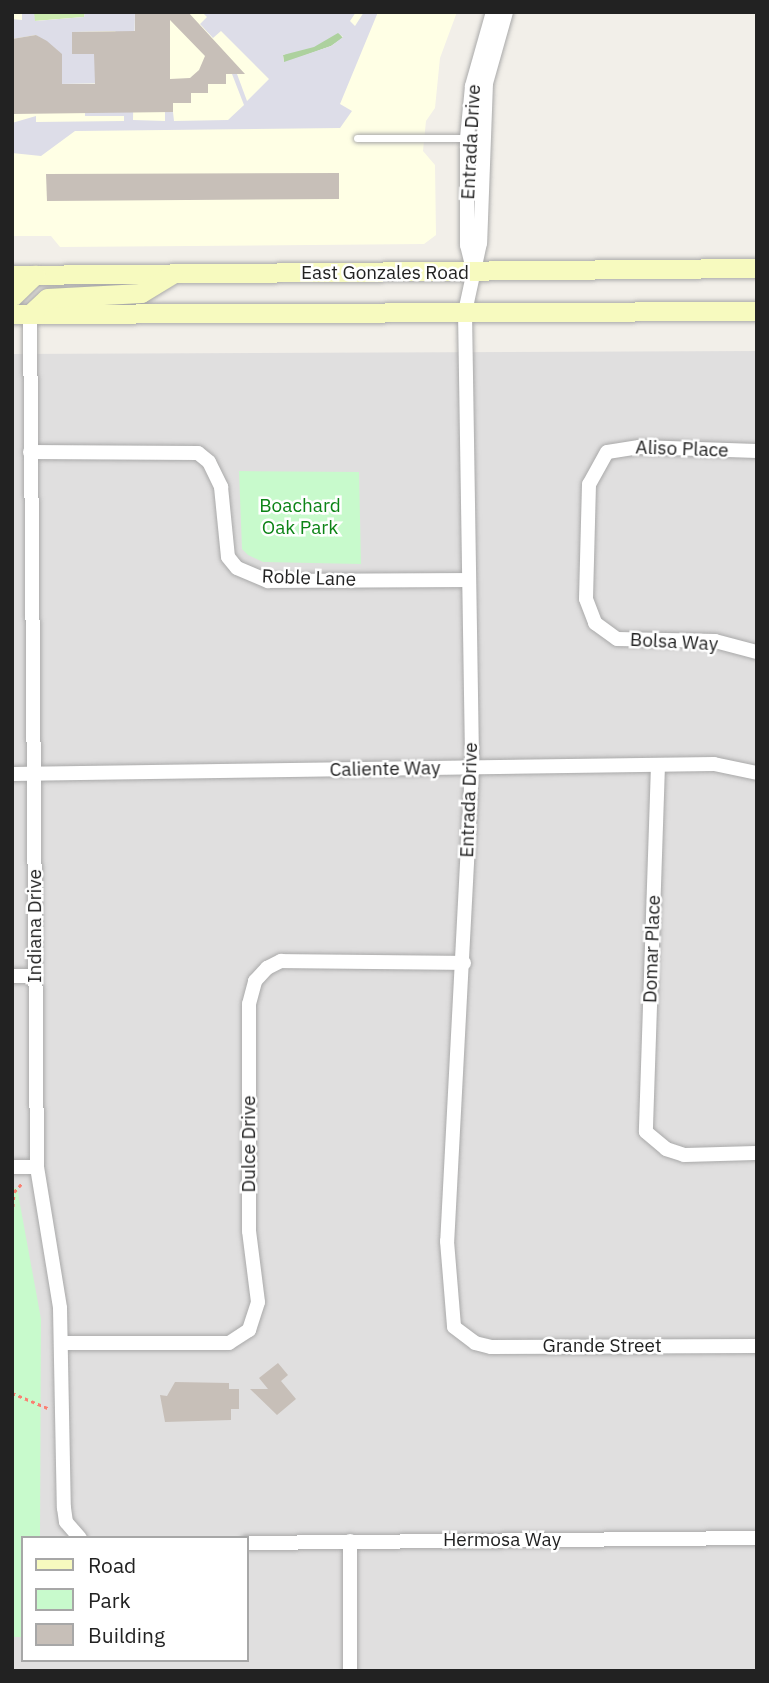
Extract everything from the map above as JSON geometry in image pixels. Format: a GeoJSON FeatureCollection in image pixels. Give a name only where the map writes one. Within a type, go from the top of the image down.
{"type":"FeatureCollection","features":[{"type":"Feature","properties":{"kind":"main road","name":"East Gonzales Road"},"geometry":{"type":"LineString","coordinates":[[12,275],[474,273],[757,268]]}},
{"type":"Feature","properties":{"kind":"main road"},"geometry":{"type":"LineString","coordinates":[[21,314],[47,298],[141,293],[173,274]]}},
{"type":"Feature","properties":{"kind":"main road"},"geometry":{"type":"LineString","coordinates":[[12,297],[35,275]]}},
{"type":"Feature","properties":{"kind":"main road","name":"East Gonzales Road"},"geometry":{"type":"LineString","coordinates":[[21,314],[757,311]]}},
{"type":"Feature","properties":{"kind":"street","name":"Entrada Drive"},"geometry":{"type":"LineString","coordinates":[[474,273],[467,245],[467,138],[472,86],[494,12]]}},
{"type":"Feature","properties":{"kind":"street","name":"Entrada Drive"},"geometry":{"type":"LineString","coordinates":[[454,1327],[447,1241],[464,963],[472,768],[467,580],[465,312],[480,243],[486,83],[506,12]]}},
{"type":"Feature","properties":{"kind":"street","name":"Indiana Drive"},"geometry":{"type":"LineString","coordinates":[[21,314],[30,452],[37,1167],[62,1343],[64,1508],[77,1536]]}},
{"type":"Feature","properties":{"kind":"street","name":"Aliso Place"},"geometry":{"type":"LineString","coordinates":[[595,623],[586,599],[587,499],[594,470],[607,452],[639,446],[757,451]]}},
{"type":"Feature","properties":{"kind":"street","name":"Roble Lane"},"geometry":{"type":"LineString","coordinates":[[30,452],[198,453],[209,462],[220,487],[228,557],[243,572],[268,581],[467,580]]}},
{"type":"Feature","properties":{"kind":"street","name":"Bolsa Way"},"geometry":{"type":"LineString","coordinates":[[595,623],[617,639],[715,641],[757,652]]}},
{"type":"Feature","properties":{"kind":"street","name":"Caliente Way"},"geometry":{"type":"LineString","coordinates":[[12,774],[715,764],[757,773]]}},
{"type":"Feature","properties":{"kind":"street","name":"Domar Place"},"geometry":{"type":"LineString","coordinates":[[659,765],[646,1132],[666,1149],[684,1155],[757,1153]]}},
{"type":"Feature","properties":{"kind":"street","name":"Dulce Drive"},"geometry":{"type":"LineString","coordinates":[[62,1343],[229,1343],[249,1330],[258,1302],[249,1231],[249,1004],[255,981],[267,968],[281,961],[464,963]]}},
{"type":"Feature","properties":{"kind":"street"},"geometry":{"type":"LineString","coordinates":[[12,976],[35,976]]}},
{"type":"Feature","properties":{"kind":"street"},"geometry":{"type":"LineString","coordinates":[[12,1167],[37,1167]]}},
{"type":"Feature","properties":{"kind":"street","name":"Grande Street"},"geometry":{"type":"LineString","coordinates":[[454,1327],[475,1343],[491,1347],[757,1346]]}},
{"type":"Feature","properties":{"kind":"street","name":"Hermosa Way"},"geometry":{"type":"LineString","coordinates":[[248,1543],[757,1538]]}},
{"type":"Feature","properties":{"kind":"street"},"geometry":{"type":"LineString","coordinates":[[350,1541],[350,1671]]}},
{"type":"Feature","properties":{"kind":"lane"},"geometry":{"type":"LineString","coordinates":[[357,138],[467,138]]}},
{"type":"Feature","properties":{"kind":"path"},"geometry":{"type":"LineString","coordinates":[[12,1214],[14,1192],[37,1167]]}},
{"type":"Feature","properties":{"kind":"path"},"geometry":{"type":"LineString","coordinates":[[12,1393],[62,1410]]}},
{"type":"Feature","properties":{"kind":"shaded area"},"geometry":{"type":"Polygon","coordinates":[[[12,12],[457,12],[440,58],[435,108],[426,121],[423,151],[435,165],[436,235],[424,244],[60,247],[51,236],[12,236],[12,12]]]}},
{"type":"Feature","properties":{"kind":"shaded area"},"geometry":{"type":"Polygon","coordinates":[[[12,12],[34,12],[35,21],[84,17],[85,12],[135,12],[133,120],[165,121],[165,112],[173,112],[174,121],[228,120],[244,105],[232,74],[237,74],[247,101],[269,79],[221,31],[213,38],[200,24],[207,17],[202,12],[356,12],[350,21],[355,26],[364,12],[378,12],[340,104],[352,111],[340,128],[75,131],[41,156],[12,153],[12,123],[36,116],[36,122],[124,121],[124,116],[85,116],[85,112],[125,83],[59,84],[62,62],[57,50],[36,35],[12,39],[12,19],[22,20],[22,13],[12,12]],[[116,31],[72,32],[72,54],[94,54],[116,31]],[[338,33],[314,47],[283,55],[284,62],[331,46],[343,37],[338,33]]]}},
{"type":"Feature","properties":{"kind":"shaded area"},"geometry":{"type":"Polygon","coordinates":[[[757,351],[757,1671],[12,1671],[12,354],[757,351]]]}},
{"type":"Feature","properties":{"kind":"green space"},"geometry":{"type":"Polygon","coordinates":[[[34,12],[85,12],[84,17],[34,21],[34,12]]]}},
{"type":"Feature","properties":{"kind":"green space"},"geometry":{"type":"Polygon","coordinates":[[[338,32],[343,38],[331,46],[284,63],[283,55],[338,32]]]}},
{"type":"Feature","properties":{"kind":"green space","name":"Boachard Oak Park"},"geometry":{"type":"Polygon","coordinates":[[[239,471],[359,472],[361,564],[263,562],[248,555],[242,549],[239,471]]]}},
{"type":"Feature","properties":{"kind":"green space"},"geometry":{"type":"Polygon","coordinates":[[[12,1188],[17,1188],[41,1319],[40,1536],[21,1536],[21,1637],[12,1637],[12,1188]]]}},
{"type":"Feature","properties":{"kind":"building"},"geometry":{"type":"Polygon","coordinates":[[[135,12],[188,12],[245,74],[226,74],[226,84],[208,84],[208,93],[191,93],[191,103],[173,103],[173,112],[12,114],[12,39],[36,35],[62,54],[62,84],[95,84],[94,54],[72,54],[72,32],[135,31],[135,12]],[[170,20],[170,79],[190,78],[199,70],[205,56],[170,20]]]}},
{"type":"Feature","properties":{"kind":"building"},"geometry":{"type":"Polygon","coordinates":[[[339,173],[339,199],[47,201],[46,174],[339,173]]]}},
{"type":"Feature","properties":{"kind":"building"},"geometry":{"type":"Polygon","coordinates":[[[278,1363],[288,1375],[281,1381],[296,1399],[277,1415],[250,1389],[268,1389],[259,1378],[278,1363]]]}},
{"type":"Feature","properties":{"kind":"building"},"geometry":{"type":"Polygon","coordinates":[[[175,1382],[229,1383],[229,1389],[239,1389],[239,1409],[231,1409],[231,1420],[165,1422],[160,1395],[167,1396],[175,1382]]]}}]}
